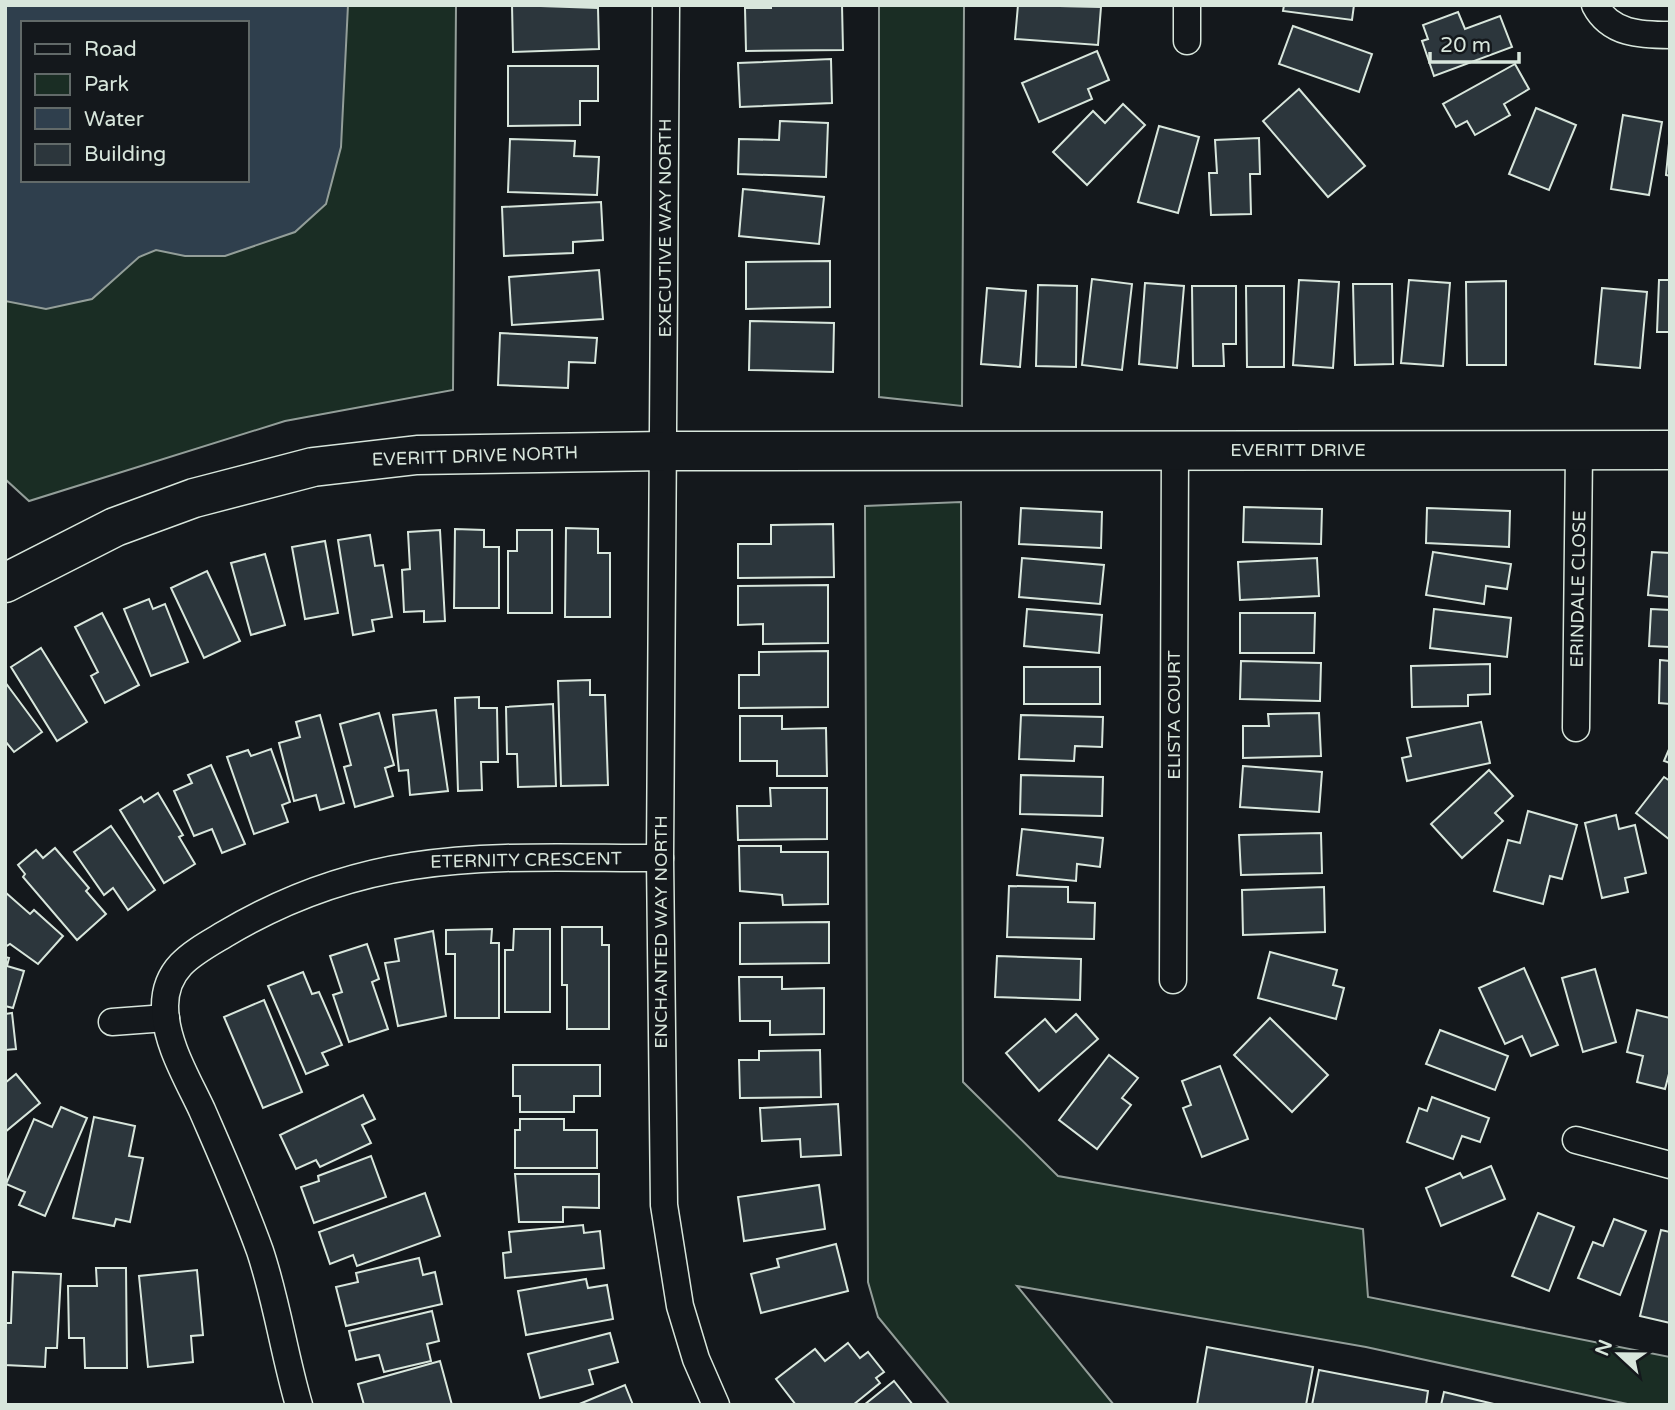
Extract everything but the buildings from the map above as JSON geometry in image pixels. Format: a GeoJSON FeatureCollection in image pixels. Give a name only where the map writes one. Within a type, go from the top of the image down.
{"type":"FeatureCollection","features":[{"type":"Feature","properties":{"kind":"street","name":"EXECUTIVE WAY NORTH"},"geometry":{"type":"LineString","coordinates":[[664,451],[666,5]]}},
{"type":"Feature","properties":{"kind":"street"},"geometry":{"type":"LineString","coordinates":[[1187,5],[1187,41]]}},
{"type":"Feature","properties":{"kind":"street"},"geometry":{"type":"LineString","coordinates":[[1595,5],[1606,20],[1618,28],[1646,35],[1670,35]]}},
{"type":"Feature","properties":{"kind":"street","name":"ELISTA COURT"},"geometry":{"type":"LineString","coordinates":[[1173,980],[1175,449]]}},
{"type":"Feature","properties":{"kind":"street","name":"EVERITT DRIVE"},"geometry":{"type":"LineString","coordinates":[[925,451],[1670,450]]}},
{"type":"Feature","properties":{"kind":"street","name":"ENCHANTED WAY NORTH"},"geometry":{"type":"LineString","coordinates":[[664,451],[660,858],[664,1205],[680,1307],[696,1359],[716,1405]]}},
{"type":"Feature","properties":{"kind":"street","name":"EVERITT DRIVE NORTH"},"geometry":{"type":"LineString","coordinates":[[5,583],[115,527],[146,515],[234,486],[313,467],[417,455],[925,451]]}},
{"type":"Feature","properties":{"kind":"street","name":"ERINDALE CLOSE"},"geometry":{"type":"LineString","coordinates":[[1576,728],[1579,451]]}},
{"type":"Feature","properties":{"kind":"street","name":"ETERNITY CRESCENT"},"geometry":{"type":"LineString","coordinates":[[291,1403],[273,1294],[260,1251],[230,1173],[175,1049],[166,1018],[166,992],[171,976],[190,955],[264,912],[334,883],[401,866],[462,858],[660,858]]}},
{"type":"Feature","properties":{"kind":"street"},"geometry":{"type":"LineString","coordinates":[[112,1022],[166,1018]]}},
{"type":"Feature","properties":{"kind":"street"},"geometry":{"type":"LineString","coordinates":[[1576,1140],[1670,1166]]}},
{"type":"Feature","properties":{"kind":"green space"},"geometry":{"type":"Polygon","coordinates":[[[5,5],[456,5],[453,390],[285,421],[29,501],[5,479],[5,5]]]}},
{"type":"Feature","properties":{"kind":"green space"},"geometry":{"type":"Polygon","coordinates":[[[879,5],[964,5],[962,406],[879,397],[879,5]]]}},
{"type":"Feature","properties":{"kind":"green space"},"geometry":{"type":"Polygon","coordinates":[[[961,502],[963,1082],[1058,1176],[1363,1229],[1368,1297],[1670,1357],[1670,1405],[1632,1405],[1366,1347],[1017,1286],[1114,1405],[950,1405],[878,1317],[868,1282],[865,506],[961,502]]]}},
{"type":"Feature","properties":{"kind":"water"},"geometry":{"type":"Polygon","coordinates":[[[5,5],[348,5],[341,147],[326,204],[295,232],[225,256],[185,256],[156,250],[139,257],[92,299],[46,309],[5,301],[5,5]]]}}]}
